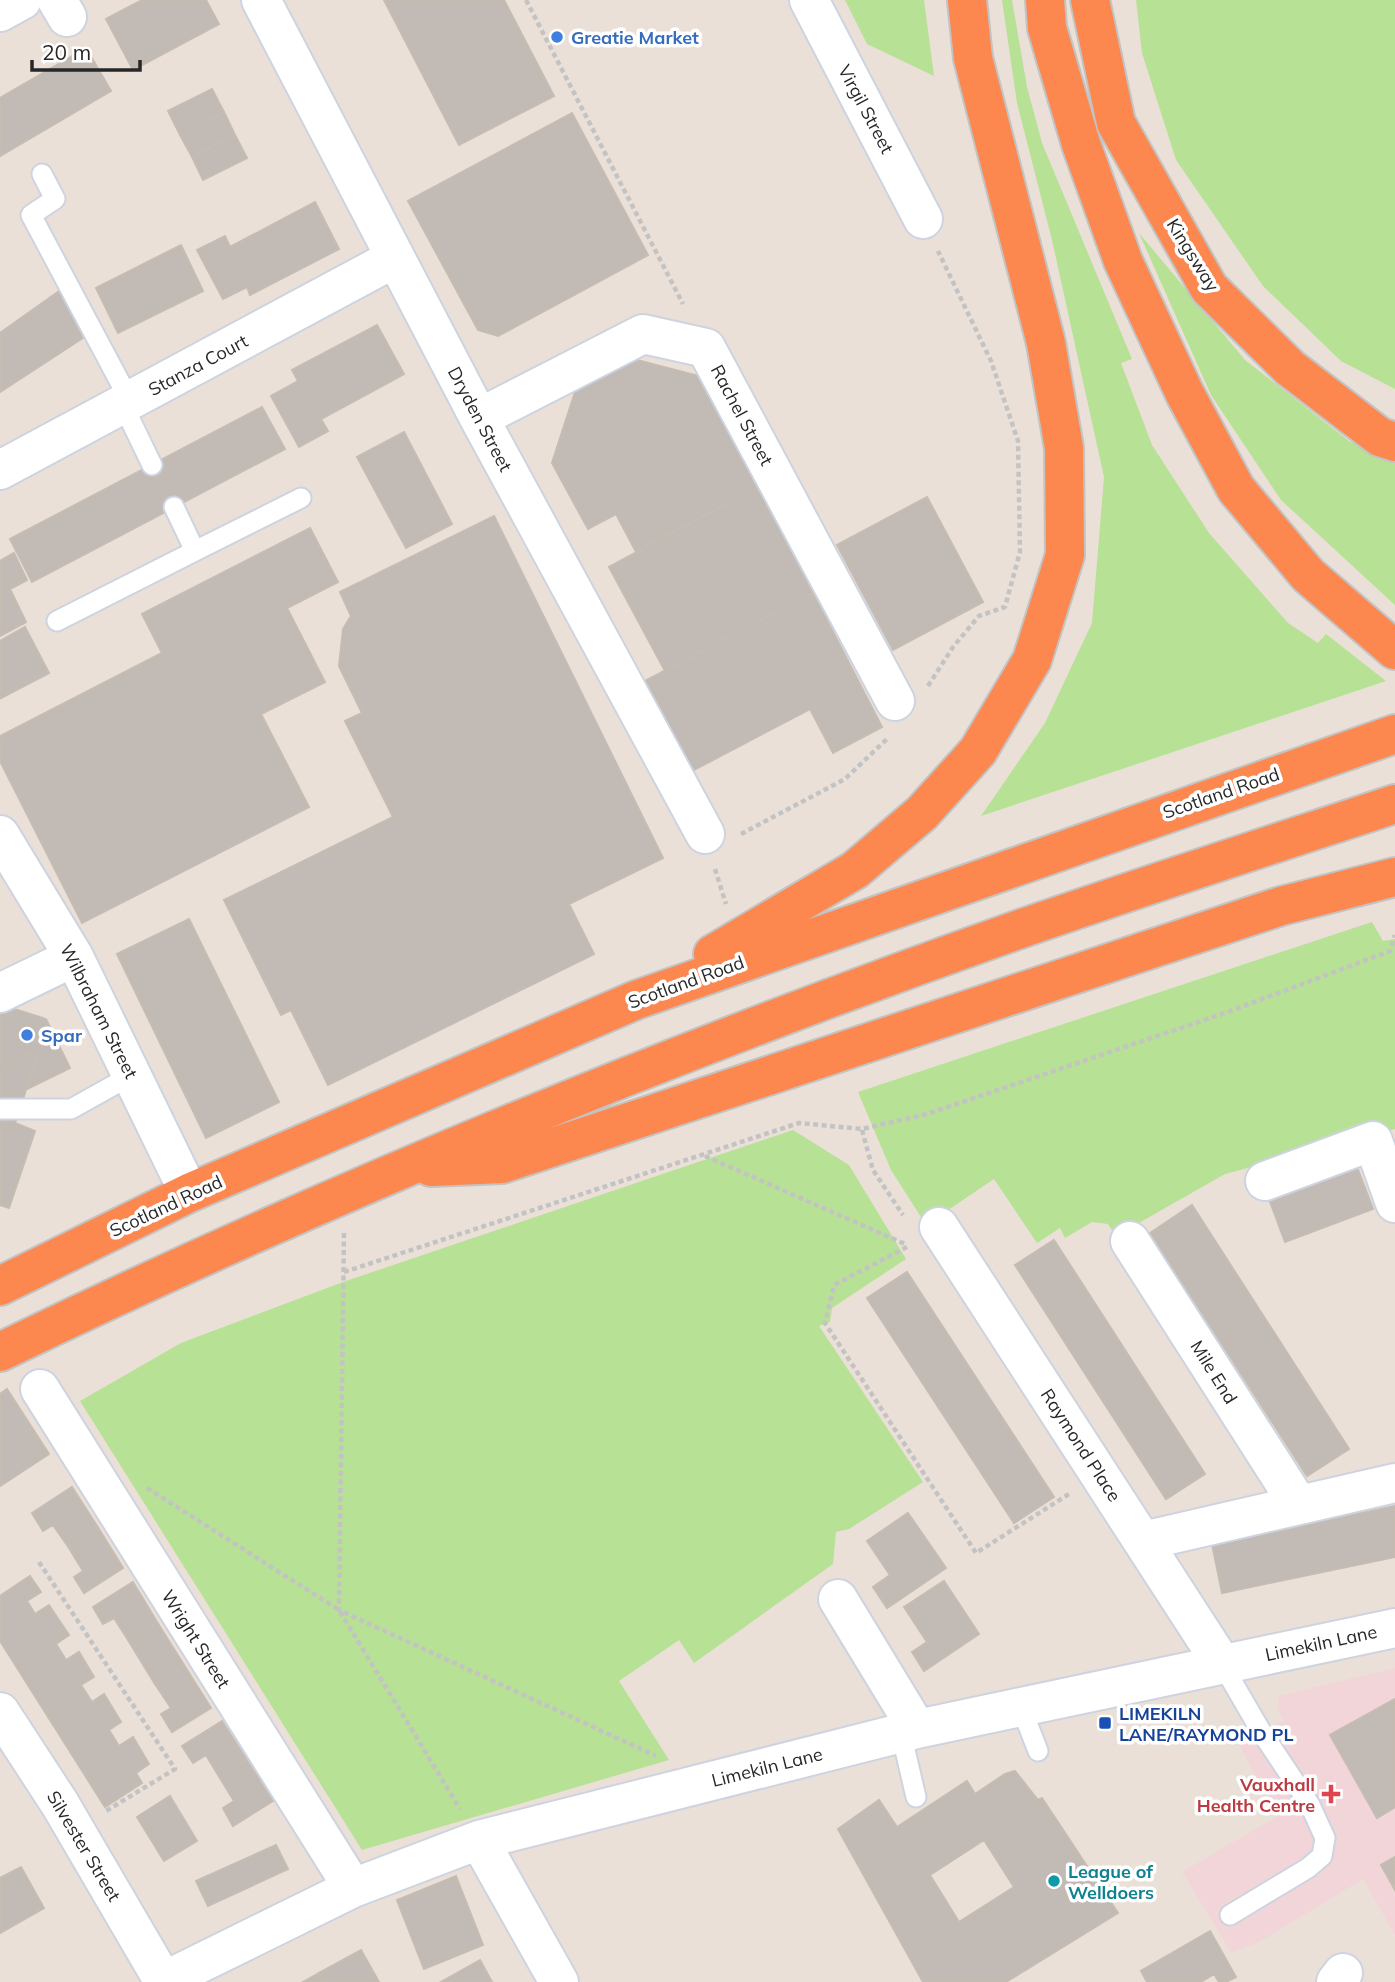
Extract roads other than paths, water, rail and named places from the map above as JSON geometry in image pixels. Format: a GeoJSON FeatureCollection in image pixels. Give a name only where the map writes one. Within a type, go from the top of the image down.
{"type":"FeatureCollection","features":[{"type":"Feature","properties":{"kind":"highway"},"geometry":{"type":"LineString","coordinates":[[636,1000],[855,870],[922,813],[978,751],[1032,660],[1065,555],[1064,448],[1046,343],[973,58],[967,0]]}},
{"type":"Feature","properties":{"kind":"highway"},"geometry":{"type":"LineString","coordinates":[[1045,0],[1047,28],[1081,144],[1123,261],[1185,394],[1236,489],[1308,575],[1395,650]]}},
{"type":"Feature","properties":{"kind":"highway","name":"Kingsway"},"geometry":{"type":"LineString","coordinates":[[1090,0],[1116,123],[1209,288],[1290,368],[1380,437],[1395,442]]}},
{"type":"Feature","properties":{"kind":"highway","name":"Scotland Road"},"geometry":{"type":"LineString","coordinates":[[0,1286],[189,1193],[636,1000],[1395,734]]}},
{"type":"Feature","properties":{"kind":"highway"},"geometry":{"type":"LineString","coordinates":[[0,1352],[144,1282],[345,1192],[842,995],[1024,928],[1395,804]]}},
{"type":"Feature","properties":{"kind":"highway"},"geometry":{"type":"LineString","coordinates":[[405,1167],[502,1164],[1281,906],[1395,877]]}},
{"type":"Feature","properties":{"kind":"street"},"geometry":{"type":"LineString","coordinates":[[0,12],[22,0]]}},
{"type":"Feature","properties":{"kind":"street","name":"Dryden Street"},"geometry":{"type":"LineString","coordinates":[[261,0],[479,418],[707,842]]}},
{"type":"Feature","properties":{"kind":"street","name":"Virgil Street"},"geometry":{"type":"LineString","coordinates":[[808,0],[923,219]]}},
{"type":"Feature","properties":{"kind":"street","name":"Stanza Court"},"geometry":{"type":"LineString","coordinates":[[0,470],[396,258]]}},
{"type":"Feature","properties":{"kind":"street","name":"Rachel Street"},"geometry":{"type":"LineString","coordinates":[[479,418],[643,334],[706,348],[910,695]]}},
{"type":"Feature","properties":{"kind":"street","name":"Wilbraham Street"},"geometry":{"type":"LineString","coordinates":[[0,835],[74,957],[189,1193]]}},
{"type":"Feature","properties":{"kind":"street"},"geometry":{"type":"LineString","coordinates":[[0,993],[74,957]]}},
{"type":"Feature","properties":{"kind":"street"},"geometry":{"type":"LineString","coordinates":[[1265,1181],[1373,1141],[1395,1203]]}},
{"type":"Feature","properties":{"kind":"street","name":"Raymond Place"},"geometry":{"type":"LineString","coordinates":[[939,1227],[1222,1664]]}},
{"type":"Feature","properties":{"kind":"street","name":"Mile End"},"geometry":{"type":"LineString","coordinates":[[1130,1241],[1298,1504]]}},
{"type":"Feature","properties":{"kind":"street","name":"Wright Street"},"geometry":{"type":"LineString","coordinates":[[40,1388],[353,1888]]}},
{"type":"Feature","properties":{"kind":"street"},"geometry":{"type":"LineString","coordinates":[[1143,1541],[1395,1483]]}},
{"type":"Feature","properties":{"kind":"street"},"geometry":{"type":"LineString","coordinates":[[838,1598],[909,1731]]}},
{"type":"Feature","properties":{"kind":"street","name":"Limekiln Lane"},"geometry":{"type":"LineString","coordinates":[[164,1982],[353,1888],[479,1840],[909,1731],[1395,1628]]}},
{"type":"Feature","properties":{"kind":"street","name":"Silvester Street"},"geometry":{"type":"LineString","coordinates":[[0,1713],[75,1830],[164,1982]]}},
{"type":"Feature","properties":{"kind":"street"},"geometry":{"type":"LineString","coordinates":[[479,1840],[559,1982]]}},
{"type":"Feature","properties":{"kind":"lane"},"geometry":{"type":"LineString","coordinates":[[42,174],[55,199],[31,215],[126,403],[152,464]]}},
{"type":"Feature","properties":{"kind":"lane"},"geometry":{"type":"LineString","coordinates":[[57,621],[301,498]]}},
{"type":"Feature","properties":{"kind":"lane"},"geometry":{"type":"LineString","coordinates":[[174,508],[195,551]]}},
{"type":"Feature","properties":{"kind":"lane"},"geometry":{"type":"LineString","coordinates":[[0,1109],[71,1109],[132,1075]]}},
{"type":"Feature","properties":{"kind":"lane"},"geometry":{"type":"LineString","coordinates":[[1222,1664],[1262,1733],[1310,1805],[1325,1838],[1322,1856],[1308,1868],[1230,1915]]}},
{"type":"Feature","properties":{"kind":"lane"},"geometry":{"type":"LineString","coordinates":[[1021,1707],[1038,1751]]}},
{"type":"Feature","properties":{"kind":"lane"},"geometry":{"type":"LineString","coordinates":[[909,1731],[916,1797]]}},
{"type":"Feature","properties":{"kind":"place","name":"Greatie Market"},"geometry":{"type":"Point","coordinates":[557,37]}},
{"type":"Feature","properties":{"kind":"place","name":"Spar"},"geometry":{"type":"Point","coordinates":[27,1035]}},
{"type":"Feature","properties":{"kind":"place","name":"LIMEKILN LANE/RAYMOND PL"},"geometry":{"type":"Point","coordinates":[1105,1723]}},
{"type":"Feature","properties":{"kind":"place","name":"Vauxhall Health Centre"},"geometry":{"type":"Point","coordinates":[1331,1794]}},
{"type":"Feature","properties":{"kind":"place","name":"League of Welldoers"},"geometry":{"type":"Point","coordinates":[1054,1881]}}]}
